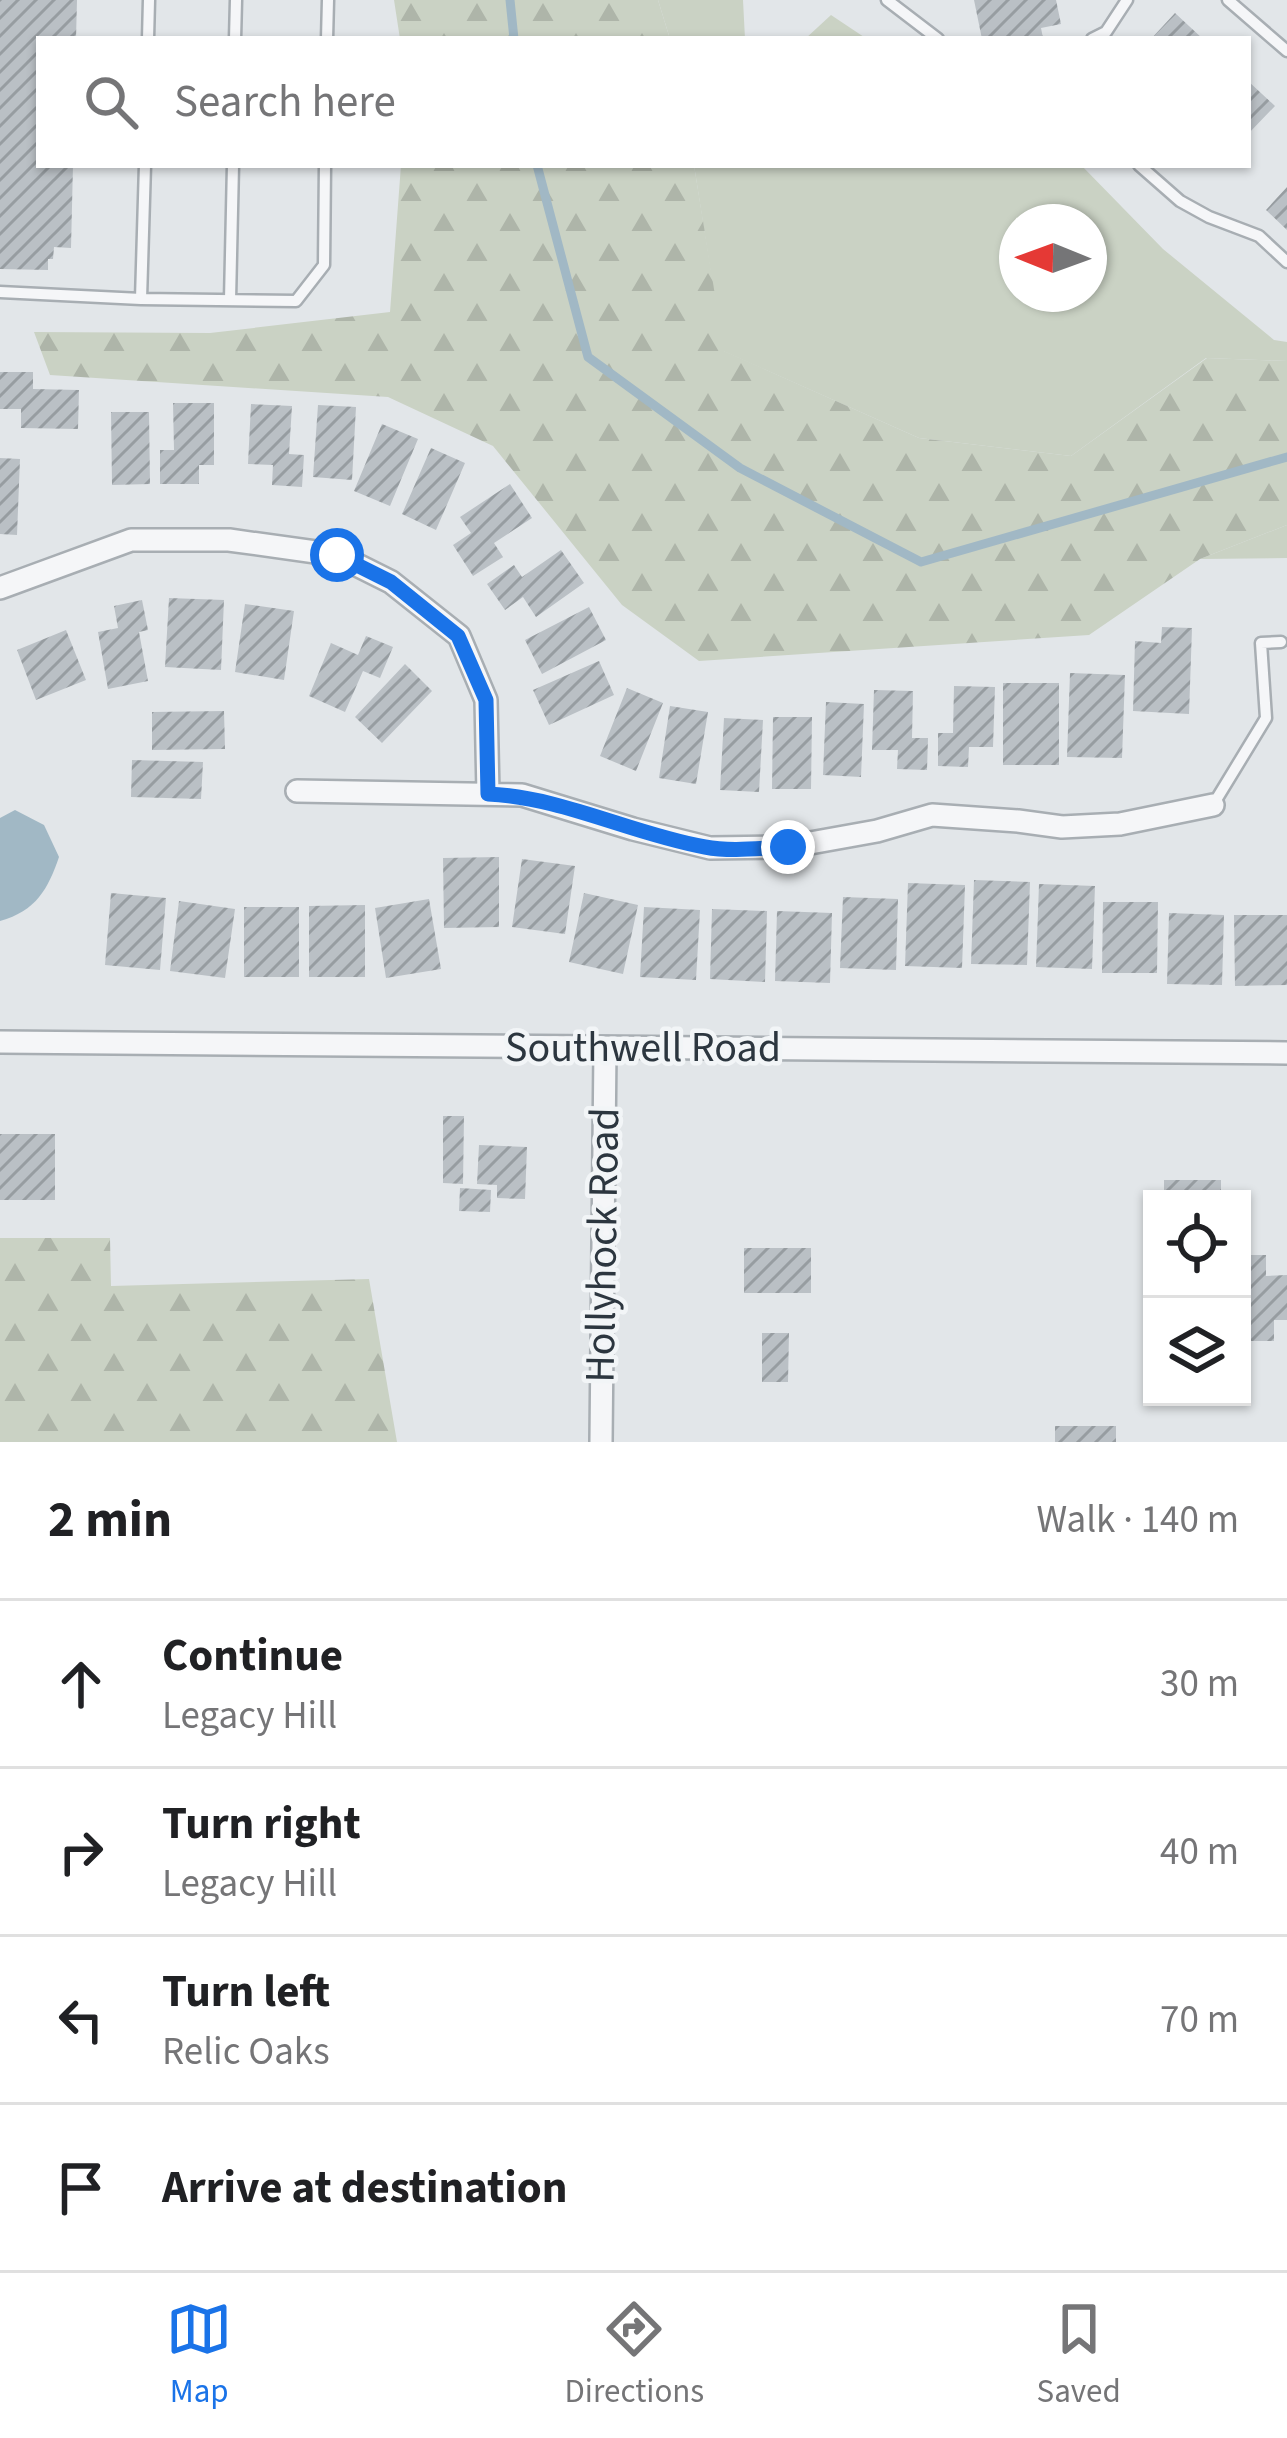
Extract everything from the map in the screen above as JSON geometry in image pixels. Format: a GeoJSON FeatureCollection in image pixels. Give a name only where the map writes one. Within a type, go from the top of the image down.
{"type":"FeatureCollection","features":[{"type":"Feature","properties":{"kind":"street"},"geometry":{"type":"LineString","coordinates":[[0,588],[131,540],[229,540],[337,555],[391,582],[458,636],[486,700],[488,794]]}},
{"type":"Feature","properties":{"kind":"street"},"geometry":{"type":"LineString","coordinates":[[297,791],[522,795],[710,848],[788,847],[877,831],[932,815],[1062,827],[1120,824],[1214,805]]}},
{"type":"Feature","properties":{"kind":"street","name":"Southwell Road"},"geometry":{"type":"LineString","coordinates":[[0,1042],[1287,1053]]}},
{"type":"Feature","properties":{"kind":"street","name":"Hollyhock Road"},"geometry":{"type":"LineString","coordinates":[[601,1442],[605,1048]]}},
{"type":"Feature","properties":{"kind":"lane"},"geometry":{"type":"LineString","coordinates":[[148,36],[149,0]]}},
{"type":"Feature","properties":{"kind":"lane"},"geometry":{"type":"LineString","coordinates":[[235,36],[236,0]]}},
{"type":"Feature","properties":{"kind":"lane"},"geometry":{"type":"LineString","coordinates":[[327,36],[328,0]]}},
{"type":"Feature","properties":{"kind":"lane"},"geometry":{"type":"LineString","coordinates":[[887,0],[934,36]]}},
{"type":"Feature","properties":{"kind":"lane"},"geometry":{"type":"LineString","coordinates":[[1098,36],[1106,32],[1127,0]]}},
{"type":"Feature","properties":{"kind":"lane"},"geometry":{"type":"LineString","coordinates":[[1228,0],[1287,51]]}},
{"type":"Feature","properties":{"kind":"lane"},"geometry":{"type":"LineString","coordinates":[[141,299],[145,168]]}},
{"type":"Feature","properties":{"kind":"lane"},"geometry":{"type":"LineString","coordinates":[[230,300],[233,168]]}},
{"type":"Feature","properties":{"kind":"lane"},"geometry":{"type":"LineString","coordinates":[[0,292],[296,302],[324,265],[325,168]]}},
{"type":"Feature","properties":{"kind":"lane"},"geometry":{"type":"LineString","coordinates":[[1142,168],[1180,201],[1209,218],[1259,236],[1287,262]]}},
{"type":"Feature","properties":{"kind":"lane"},"geometry":{"type":"LineString","coordinates":[[1214,805],[1266,718],[1261,644],[1281,642]]}},
{"type":"Feature","properties":{"kind":"green space"},"geometry":{"type":"Polygon","coordinates":[[[394,0],[658,0],[669,36],[400,36],[394,0]]]}},
{"type":"Feature","properties":{"kind":"green space"},"geometry":{"type":"Polygon","coordinates":[[[658,0],[743,0],[745,36],[669,36],[658,0]]]}},
{"type":"Feature","properties":{"kind":"green space"},"geometry":{"type":"Polygon","coordinates":[[[831,15],[862,36],[808,36],[831,15]]]}},
{"type":"Feature","properties":{"kind":"green space"},"geometry":{"type":"Polygon","coordinates":[[[401,168],[694,168],[724,351],[919,438],[1071,456],[1207,358],[1287,361],[1287,525],[1200,559],[1089,635],[699,661],[622,605],[493,446],[388,397],[50,375],[34,332],[210,333],[390,312],[401,168]]]}},
{"type":"Feature","properties":{"kind":"green space"},"geometry":{"type":"Polygon","coordinates":[[[694,168],[1084,168],[1163,249],[1274,340],[1287,342],[1287,361],[1206,358],[1071,456],[919,438],[723,351],[694,168]]]}},
{"type":"Feature","properties":{"kind":"green space"},"geometry":{"type":"Polygon","coordinates":[[[1287,525],[1287,558],[1200,559],[1287,525]]]}},
{"type":"Feature","properties":{"kind":"green space"},"geometry":{"type":"Polygon","coordinates":[[[0,1238],[110,1238],[111,1286],[369,1279],[397,1442],[0,1442],[0,1238]]]}},
{"type":"Feature","properties":{"kind":"water"},"geometry":{"type":"Polygon","coordinates":[[[15,810],[44,825],[59,857],[39,897],[0,921],[0,818],[15,810]]]}},
{"type":"Feature","properties":{"kind":"building"},"geometry":{"type":"Polygon","coordinates":[[[0,0],[77,0],[76,36],[36,36],[36,168],[73,168],[71,248],[54,247],[48,270],[0,269],[0,0]]]}},
{"type":"Feature","properties":{"kind":"building"},"geometry":{"type":"Polygon","coordinates":[[[974,0],[1056,0],[1061,24],[1041,28],[1043,36],[981,36],[974,0]]]}},
{"type":"Feature","properties":{"kind":"building"},"geometry":{"type":"Polygon","coordinates":[[[1175,13],[1200,36],[1154,36],[1175,13]]]}},
{"type":"Feature","properties":{"kind":"building"},"geometry":{"type":"Polygon","coordinates":[[[1251,84],[1275,106],[1251,131],[1251,84]]]}},
{"type":"Feature","properties":{"kind":"building"},"geometry":{"type":"Polygon","coordinates":[[[1287,187],[1287,230],[1266,210],[1287,187]]]}},
{"type":"Feature","properties":{"kind":"building"},"geometry":{"type":"Polygon","coordinates":[[[0,372],[33,372],[33,389],[79,390],[78,429],[21,428],[21,409],[0,409],[0,372]]]}},
{"type":"Feature","properties":{"kind":"building"},"geometry":{"type":"Polygon","coordinates":[[[173,403],[214,403],[214,465],[199,465],[199,484],[160,484],[160,450],[174,450],[173,403]]]}},
{"type":"Feature","properties":{"kind":"building"},"geometry":{"type":"Polygon","coordinates":[[[251,404],[292,406],[289,454],[304,455],[302,487],[272,485],[273,465],[248,464],[251,404]]]}},
{"type":"Feature","properties":{"kind":"building"},"geometry":{"type":"Polygon","coordinates":[[[318,405],[356,407],[352,480],[313,477],[318,405]]]}},
{"type":"Feature","properties":{"kind":"building"},"geometry":{"type":"Polygon","coordinates":[[[111,412],[149,412],[150,484],[112,485],[111,412]]]}},
{"type":"Feature","properties":{"kind":"building"},"geometry":{"type":"Polygon","coordinates":[[[382,424],[418,439],[390,506],[354,491],[382,424]]]}},
{"type":"Feature","properties":{"kind":"building"},"geometry":{"type":"Polygon","coordinates":[[[431,448],[465,463],[436,530],[402,514],[431,448]]]}},
{"type":"Feature","properties":{"kind":"building"},"geometry":{"type":"Polygon","coordinates":[[[0,458],[20,459],[17,535],[0,534],[0,458]]]}},
{"type":"Feature","properties":{"kind":"building"},"geometry":{"type":"Polygon","coordinates":[[[510,484],[532,518],[494,543],[503,557],[473,576],[453,545],[471,533],[460,517],[510,484]]]}},
{"type":"Feature","properties":{"kind":"building"},"geometry":{"type":"Polygon","coordinates":[[[561,550],[584,583],[536,617],[523,597],[505,610],[487,584],[514,565],[522,577],[561,550]]]}},
{"type":"Feature","properties":{"kind":"building"},"geometry":{"type":"Polygon","coordinates":[[[169,598],[224,600],[221,670],[165,667],[169,598]]]}},
{"type":"Feature","properties":{"kind":"building"},"geometry":{"type":"Polygon","coordinates":[[[142,600],[148,630],[139,632],[148,681],[108,689],[98,632],[118,628],[114,606],[142,600]]]}},
{"type":"Feature","properties":{"kind":"building"},"geometry":{"type":"Polygon","coordinates":[[[245,604],[294,611],[284,680],[235,672],[245,604]]]}},
{"type":"Feature","properties":{"kind":"building"},"geometry":{"type":"Polygon","coordinates":[[[589,607],[606,640],[542,674],[525,640],[589,607]]]}},
{"type":"Feature","properties":{"kind":"building"},"geometry":{"type":"Polygon","coordinates":[[[1162,627],[1192,628],[1189,714],[1133,711],[1135,641],[1161,643],[1162,627]]]}},
{"type":"Feature","properties":{"kind":"building"},"geometry":{"type":"Polygon","coordinates":[[[66,630],[86,680],[36,700],[17,650],[66,630]]]}},
{"type":"Feature","properties":{"kind":"building"},"geometry":{"type":"Polygon","coordinates":[[[366,636],[393,647],[380,678],[363,671],[345,712],[309,696],[331,643],[358,655],[366,636]]]}},
{"type":"Feature","properties":{"kind":"building"},"geometry":{"type":"Polygon","coordinates":[[[599,661],[614,695],[549,725],[533,690],[599,661]]]}},
{"type":"Feature","properties":{"kind":"building"},"geometry":{"type":"Polygon","coordinates":[[[405,664],[432,691],[382,743],[355,717],[405,664]]]}},
{"type":"Feature","properties":{"kind":"building"},"geometry":{"type":"Polygon","coordinates":[[[1070,673],[1125,675],[1122,758],[1067,757],[1070,673]]]}},
{"type":"Feature","properties":{"kind":"building"},"geometry":{"type":"Polygon","coordinates":[[[1003,683],[1059,683],[1059,765],[1003,765],[1003,683]]]}},
{"type":"Feature","properties":{"kind":"building"},"geometry":{"type":"Polygon","coordinates":[[[954,686],[995,687],[993,747],[969,747],[968,767],[938,766],[938,733],[953,733],[954,686]]]}},
{"type":"Feature","properties":{"kind":"building"},"geometry":{"type":"Polygon","coordinates":[[[627,688],[663,703],[636,771],[600,756],[627,688]]]}},
{"type":"Feature","properties":{"kind":"building"},"geometry":{"type":"Polygon","coordinates":[[[874,690],[913,691],[912,738],[928,738],[927,770],[897,769],[898,750],[872,750],[874,690]]]}},
{"type":"Feature","properties":{"kind":"building"},"geometry":{"type":"Polygon","coordinates":[[[826,702],[864,704],[861,777],[823,775],[826,702]]]}},
{"type":"Feature","properties":{"kind":"building"},"geometry":{"type":"Polygon","coordinates":[[[670,706],[708,712],[696,784],[659,778],[670,706]]]}},
{"type":"Feature","properties":{"kind":"building"},"geometry":{"type":"Polygon","coordinates":[[[224,711],[225,749],[152,750],[152,712],[224,711]]]}},
{"type":"Feature","properties":{"kind":"building"},"geometry":{"type":"Polygon","coordinates":[[[773,717],[812,717],[811,789],[772,789],[773,717]]]}},
{"type":"Feature","properties":{"kind":"building"},"geometry":{"type":"Polygon","coordinates":[[[724,718],[763,720],[759,792],[720,790],[724,718]]]}},
{"type":"Feature","properties":{"kind":"building"},"geometry":{"type":"Polygon","coordinates":[[[132,760],[203,762],[201,799],[131,797],[132,760]]]}},
{"type":"Feature","properties":{"kind":"building"},"geometry":{"type":"Polygon","coordinates":[[[499,857],[499,927],[444,928],[443,858],[499,857]]]}},
{"type":"Feature","properties":{"kind":"building"},"geometry":{"type":"Polygon","coordinates":[[[522,859],[575,866],[565,934],[512,927],[522,859]]]}},
{"type":"Feature","properties":{"kind":"building"},"geometry":{"type":"Polygon","coordinates":[[[974,880],[1030,882],[1027,965],[971,964],[974,880]]]}},
{"type":"Feature","properties":{"kind":"building"},"geometry":{"type":"Polygon","coordinates":[[[908,883],[965,885],[962,968],[905,966],[908,883]]]}},
{"type":"Feature","properties":{"kind":"building"},"geometry":{"type":"Polygon","coordinates":[[[1039,884],[1095,886],[1092,969],[1036,967],[1039,884]]]}},
{"type":"Feature","properties":{"kind":"building"},"geometry":{"type":"Polygon","coordinates":[[[111,893],[166,898],[160,970],[105,965],[111,893]]]}},
{"type":"Feature","properties":{"kind":"building"},"geometry":{"type":"Polygon","coordinates":[[[584,893],[638,905],[623,974],[569,962],[584,893]]]}},
{"type":"Feature","properties":{"kind":"building"},"geometry":{"type":"Polygon","coordinates":[[[843,897],[898,899],[896,970],[840,968],[843,897]]]}},
{"type":"Feature","properties":{"kind":"building"},"geometry":{"type":"Polygon","coordinates":[[[429,899],[441,969],[386,978],[375,908],[429,899]]]}},
{"type":"Feature","properties":{"kind":"building"},"geometry":{"type":"Polygon","coordinates":[[[179,901],[235,909],[225,978],[170,971],[179,901]]]}},
{"type":"Feature","properties":{"kind":"building"},"geometry":{"type":"Polygon","coordinates":[[[1103,902],[1158,902],[1157,973],[1102,973],[1103,902]]]}},
{"type":"Feature","properties":{"kind":"building"},"geometry":{"type":"Polygon","coordinates":[[[365,905],[365,977],[309,977],[309,906],[365,905]]]}},
{"type":"Feature","properties":{"kind":"building"},"geometry":{"type":"Polygon","coordinates":[[[244,907],[299,907],[299,977],[244,977],[244,907]]]}},
{"type":"Feature","properties":{"kind":"building"},"geometry":{"type":"Polygon","coordinates":[[[644,907],[700,910],[696,980],[640,977],[644,907]]]}},
{"type":"Feature","properties":{"kind":"building"},"geometry":{"type":"Polygon","coordinates":[[[712,909],[767,911],[765,982],[710,979],[712,909]]]}},
{"type":"Feature","properties":{"kind":"building"},"geometry":{"type":"Polygon","coordinates":[[[777,911],[832,913],[830,983],[775,981],[777,911]]]}},
{"type":"Feature","properties":{"kind":"building"},"geometry":{"type":"Polygon","coordinates":[[[1169,913],[1224,915],[1222,985],[1167,984],[1169,913]]]}},
{"type":"Feature","properties":{"kind":"building"},"geometry":{"type":"Polygon","coordinates":[[[1234,915],[1287,915],[1287,985],[1235,986],[1234,915]]]}},
{"type":"Feature","properties":{"kind":"building"},"geometry":{"type":"Polygon","coordinates":[[[443,1116],[464,1116],[463,1184],[443,1183],[443,1116]]]}},
{"type":"Feature","properties":{"kind":"building"},"geometry":{"type":"Polygon","coordinates":[[[0,1134],[55,1134],[55,1200],[0,1200],[0,1134]]]}},
{"type":"Feature","properties":{"kind":"building"},"geometry":{"type":"Polygon","coordinates":[[[479,1145],[527,1147],[525,1199],[497,1198],[497,1185],[477,1184],[479,1145]]]}},
{"type":"Feature","properties":{"kind":"building"},"geometry":{"type":"Polygon","coordinates":[[[1164,1180],[1221,1180],[1221,1190],[1164,1190],[1164,1180]]]}},
{"type":"Feature","properties":{"kind":"building"},"geometry":{"type":"Polygon","coordinates":[[[460,1188],[491,1190],[490,1212],[459,1211],[460,1188]]]}},
{"type":"Feature","properties":{"kind":"building"},"geometry":{"type":"Polygon","coordinates":[[[744,1248],[811,1248],[811,1293],[744,1293],[744,1248]]]}},
{"type":"Feature","properties":{"kind":"building"},"geometry":{"type":"Polygon","coordinates":[[[1251,1255],[1266,1255],[1266,1276],[1287,1275],[1287,1320],[1274,1320],[1274,1341],[1251,1341],[1251,1255]]]}},
{"type":"Feature","properties":{"kind":"building"},"geometry":{"type":"Polygon","coordinates":[[[762,1333],[789,1333],[788,1382],[762,1382],[762,1333]]]}},
{"type":"Feature","properties":{"kind":"building"},"geometry":{"type":"Polygon","coordinates":[[[1055,1426],[1116,1426],[1116,1442],[1055,1442],[1055,1426]]]}},
{"type":"Feature","properties":{"kind":"waterway"},"geometry":{"type":"LineString","coordinates":[[510,0],[514,36]]}},
{"type":"Feature","properties":{"kind":"waterway"},"geometry":{"type":"LineString","coordinates":[[538,168],[588,357],[740,468],[921,562],[1287,457]]}},
{"type":"Feature","properties":{"kind":"route"},"geometry":{"type":"LineString","coordinates":[[337,555],[391,582],[458,636],[486,700],[488,794],[522,795],[710,848],[788,847]]}}]}
